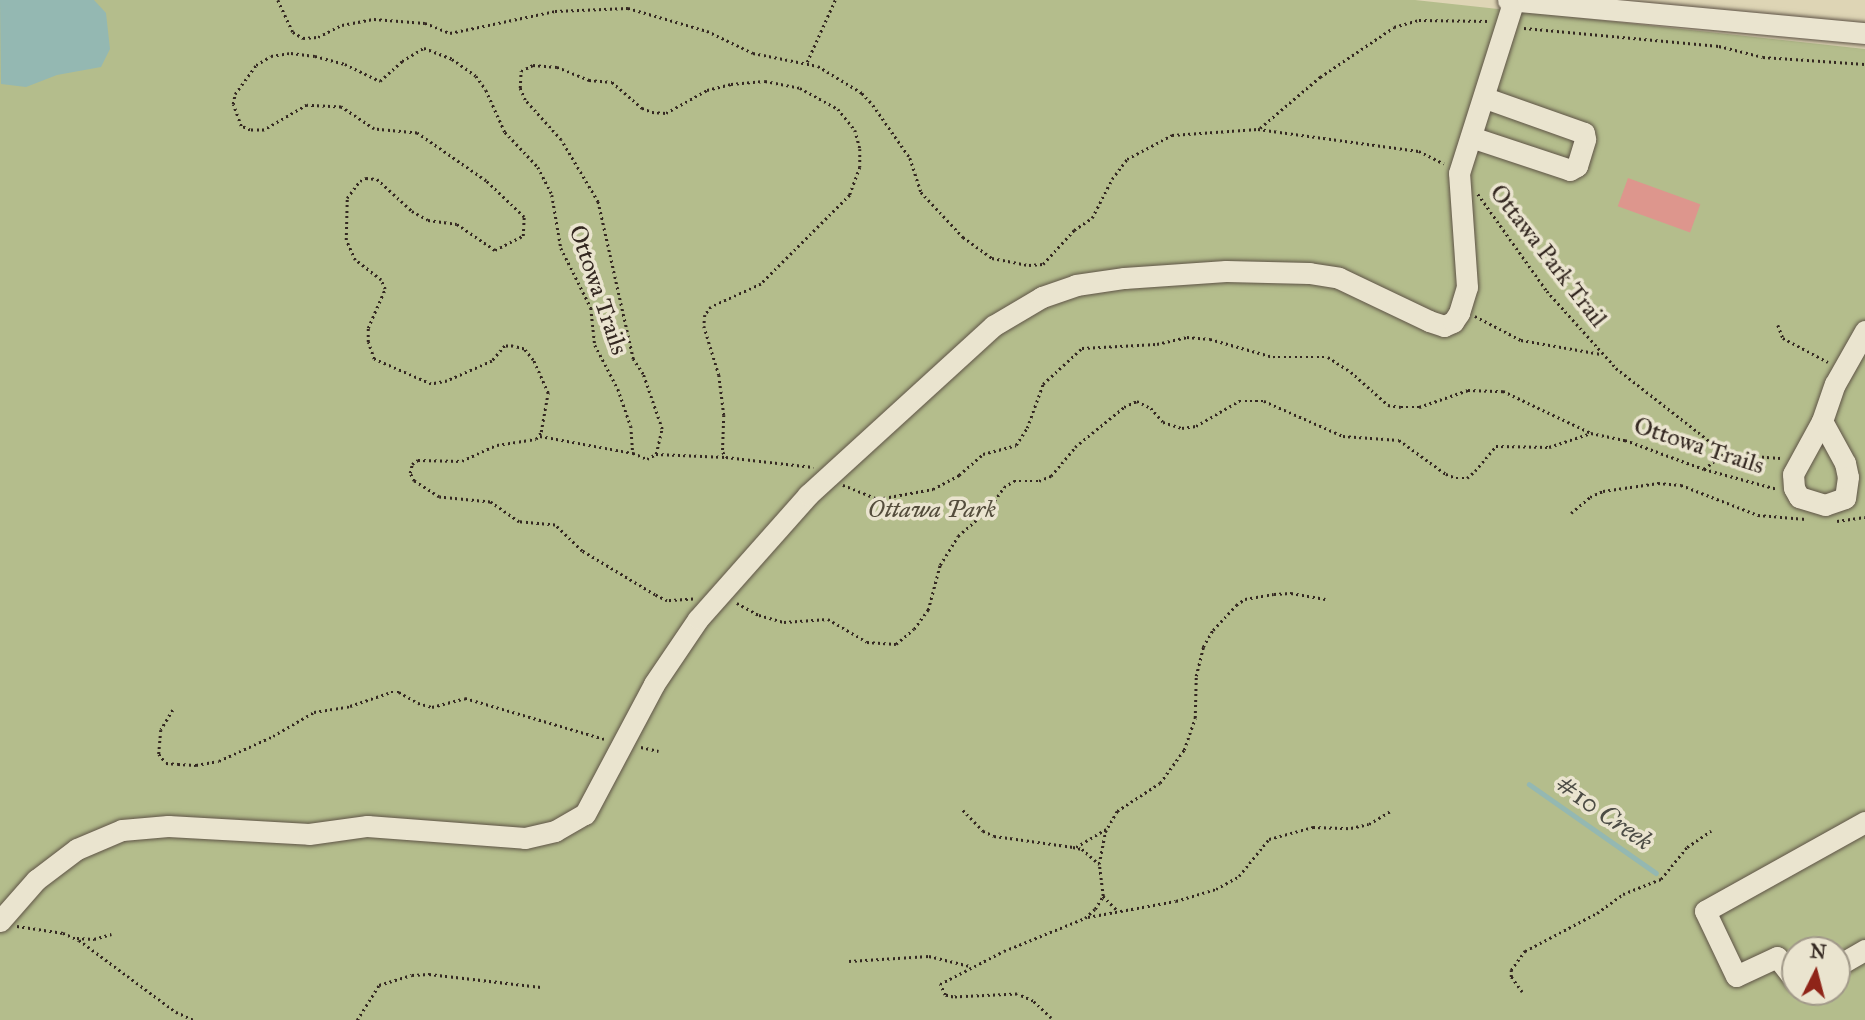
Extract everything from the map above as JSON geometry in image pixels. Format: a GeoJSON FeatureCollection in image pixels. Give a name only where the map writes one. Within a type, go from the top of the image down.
{"type":"FeatureCollection","features":[{"type":"Feature","properties":{"kind":"street"},"geometry":{"type":"LineString","coordinates":[[1508,0],[1723,10],[1865,33]]}},
{"type":"Feature","properties":{"kind":"street"},"geometry":{"type":"LineString","coordinates":[[5,923],[36,880],[56,864],[77,849],[122,830],[168,826],[309,834],[367,826],[525,838],[555,831],[585,814],[654,684],[698,619],[718,596],[829,476],[993,326],[1042,297],[1076,285],[1124,278],[1282,271],[1339,278],[1444,326],[1453,322],[1467,287],[1459,173],[1514,0]]}},
{"type":"Feature","properties":{"kind":"street"},"geometry":{"type":"LineString","coordinates":[[1471,137],[1570,170],[1577,166],[1585,139],[1584,133],[1485,98]]}},
{"type":"Feature","properties":{"kind":"street"},"geometry":{"type":"LineString","coordinates":[[1822,421],[1845,463],[1848,488],[1840,501],[1825,505],[1806,502],[1797,494],[1793,474],[1822,421],[1846,362],[1865,331]]}},
{"type":"Feature","properties":{"kind":"street"},"geometry":{"type":"LineString","coordinates":[[1781,962],[1777,957],[1736,976],[1706,911],[1863,830]]}},
{"type":"Feature","properties":{"kind":"path","name":"Ottawa Park Trail"},"geometry":{"type":"LineString","coordinates":[[278,0],[293,32],[303,38],[318,37],[342,25],[374,19],[425,23],[450,33],[555,11],[628,8],[707,31],[752,53],[807,62],[833,74],[868,99],[910,158],[921,192],[963,237],[992,258],[1029,265],[1043,264],[1074,230],[1093,218],[1119,168],[1139,150],[1172,135],[1258,130],[1419,152],[1459,173],[1484,201],[1547,291],[1603,354],[1656,401],[1716,446],[1752,457],[1785,458]]}},
{"type":"Feature","properties":{"kind":"path"},"geometry":{"type":"LineString","coordinates":[[807,62],[835,0]]}},
{"type":"Feature","properties":{"kind":"path"},"geometry":{"type":"LineString","coordinates":[[1258,130],[1294,97],[1394,27],[1436,20],[1507,23],[1557,32],[1719,46],[1763,57],[1865,64]]}},
{"type":"Feature","properties":{"kind":"path","name":"Ottowa Trails"},"geometry":{"type":"LineString","coordinates":[[539,436],[548,393],[544,379],[524,349],[505,346],[492,361],[447,381],[431,384],[374,359],[368,342],[368,328],[385,289],[381,280],[355,260],[346,240],[347,198],[366,178],[386,184],[397,200],[428,220],[466,228],[490,249],[495,250],[523,236],[524,218],[486,181],[417,133],[374,129],[341,107],[307,105],[264,130],[250,130],[241,126],[233,104],[235,94],[256,65],[271,56],[290,53],[315,56],[345,64],[380,81],[402,61],[424,48],[452,59],[476,76],[486,90],[505,132],[538,167],[552,195],[561,248],[591,308],[594,345],[618,389],[631,426],[633,453]]}},
{"type":"Feature","properties":{"kind":"path","name":"Ottowa Trails"},"geometry":{"type":"LineString","coordinates":[[656,453],[662,429],[658,410],[633,359],[598,202],[561,141],[525,100],[519,80],[521,71],[533,65],[557,67],[589,80],[612,82],[642,108],[666,113],[707,90],[731,83],[765,80],[800,88],[838,109],[855,130],[860,167],[850,195],[761,284],[721,300],[705,315],[704,326],[719,375],[723,400],[723,452],[726,457],[779,465],[798,463],[829,476],[851,490],[878,499],[933,489],[959,475],[983,454],[1016,445],[1027,428],[1043,384],[1082,348],[1157,344],[1187,337],[1210,339],[1273,357],[1328,357],[1351,372],[1388,405],[1419,408],[1468,390],[1503,391],[1591,433],[1625,440],[1704,469],[1797,494]]}},
{"type":"Feature","properties":{"kind":"path"},"geometry":{"type":"LineString","coordinates":[[1461,305],[1485,323],[1521,340],[1603,354]]}},
{"type":"Feature","properties":{"kind":"path"},"geometry":{"type":"LineString","coordinates":[[1778,325],[1783,338],[1825,362],[1846,362]]}},
{"type":"Feature","properties":{"kind":"path"},"geometry":{"type":"LineString","coordinates":[[726,457],[656,453],[647,459],[633,453],[539,436],[529,442],[497,445],[462,461],[418,460],[412,464],[410,473],[422,488],[439,497],[490,502],[500,507],[508,518],[519,522],[555,525],[582,551],[667,601],[718,596],[784,622],[828,619],[867,642],[896,644],[915,629],[928,610],[940,565],[958,536],[988,510],[1004,486],[1014,481],[1039,481],[1051,476],[1075,447],[1124,407],[1137,401],[1151,408],[1163,422],[1182,428],[1196,426],[1239,401],[1264,401],[1343,436],[1399,440],[1446,474],[1456,478],[1467,478],[1496,446],[1549,447],[1591,433]]}},
{"type":"Feature","properties":{"kind":"path"},"geometry":{"type":"LineString","coordinates":[[1704,469],[1728,450]]}},
{"type":"Feature","properties":{"kind":"path"},"geometry":{"type":"LineString","coordinates":[[1571,513],[1603,491],[1658,482],[1691,488],[1758,515],[1811,519]]}},
{"type":"Feature","properties":{"kind":"path"},"geometry":{"type":"LineString","coordinates":[[1829,521],[1865,517]]}},
{"type":"Feature","properties":{"kind":"path"},"geometry":{"type":"LineString","coordinates":[[1117,910],[1103,896],[1098,864],[1107,828],[1118,811],[1160,783],[1184,750],[1195,718],[1199,660],[1208,637],[1225,616],[1245,600],[1291,593],[1325,599]]}},
{"type":"Feature","properties":{"kind":"path"},"geometry":{"type":"LineString","coordinates":[[173,710],[161,730],[159,754],[166,763],[196,765],[219,761],[273,736],[314,712],[350,706],[391,692],[400,692],[418,703],[432,707],[466,698],[622,744],[659,751]]}},
{"type":"Feature","properties":{"kind":"path"},"geometry":{"type":"LineString","coordinates":[[963,810],[983,831],[994,836],[1076,848],[1098,864]]}},
{"type":"Feature","properties":{"kind":"path"},"geometry":{"type":"LineString","coordinates":[[1051,1018],[1033,1001],[1017,994],[953,997],[944,995],[940,984],[971,966],[1085,918],[1176,901],[1216,889],[1239,876],[1262,844],[1277,836],[1313,827],[1360,826],[1391,811]]}},
{"type":"Feature","properties":{"kind":"path"},"geometry":{"type":"LineString","coordinates":[[1076,848],[1107,828]]}},
{"type":"Feature","properties":{"kind":"path"},"geometry":{"type":"LineString","coordinates":[[1522,992],[1511,977],[1511,970],[1525,951],[1597,913],[1623,894],[1661,879],[1687,847],[1711,831]]}},
{"type":"Feature","properties":{"kind":"path"},"geometry":{"type":"LineString","coordinates":[[1085,918],[1103,896]]}},
{"type":"Feature","properties":{"kind":"path"},"geometry":{"type":"LineString","coordinates":[[5,923],[53,931],[74,938],[112,962],[176,1012],[194,1020]]}},
{"type":"Feature","properties":{"kind":"path"},"geometry":{"type":"LineString","coordinates":[[74,938],[94,939],[111,934]]}},
{"type":"Feature","properties":{"kind":"path"},"geometry":{"type":"LineString","coordinates":[[849,961],[929,956],[971,966]]}},
{"type":"Feature","properties":{"kind":"path"},"geometry":{"type":"LineString","coordinates":[[357,1020],[379,985],[412,975],[429,974],[541,986]]}},
{"type":"Feature","properties":{"kind":"green space","name":"Ottawa Park"},"geometry":{"type":"Polygon","coordinates":[[[0,0],[1415,0],[1865,49],[1865,1020],[0,1020],[0,0]]]}},
{"type":"Feature","properties":{"kind":"water"},"geometry":{"type":"Polygon","coordinates":[[[0,0],[94,0],[106,13],[110,49],[101,67],[57,75],[26,87],[1,84],[0,0]]]}},
{"type":"Feature","properties":{"kind":"building"},"geometry":{"type":"Polygon","coordinates":[[[1628,178],[1700,204],[1690,233],[1618,206],[1628,178]]]}},
{"type":"Feature","properties":{"kind":"waterway","name":"#10 Creek"},"geometry":{"type":"LineString","coordinates":[[1529,784],[1656,873]]}}]}
